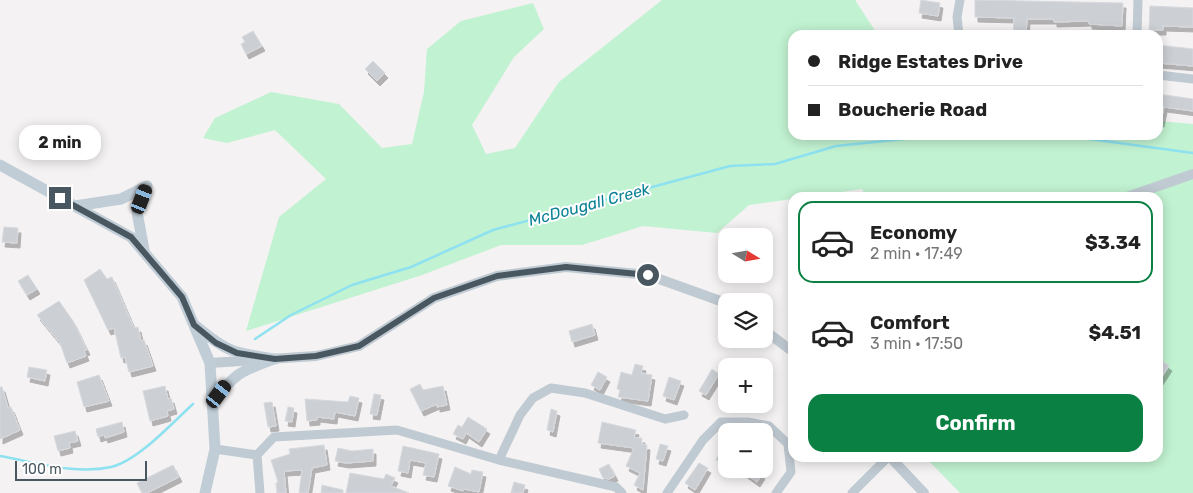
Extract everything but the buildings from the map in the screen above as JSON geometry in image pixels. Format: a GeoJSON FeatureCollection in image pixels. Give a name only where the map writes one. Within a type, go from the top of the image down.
{"type":"FeatureCollection","features":[{"type":"Feature","properties":{"kind":"main road"},"geometry":{"type":"LineString","coordinates":[[0,165],[131,237],[182,297],[210,363],[215,449],[205,493]]}},
{"type":"Feature","properties":{"kind":"main road"},"geometry":{"type":"LineString","coordinates":[[75,206],[121,199],[147,186],[137,212],[144,252]]}},
{"type":"Feature","properties":{"kind":"main road"},"geometry":{"type":"LineString","coordinates":[[194,325],[224,349],[275,359]]}},
{"type":"Feature","properties":{"kind":"main road"},"geometry":{"type":"LineString","coordinates":[[213,404],[226,386],[240,372],[275,359]]}},
{"type":"Feature","properties":{"kind":"street"},"geometry":{"type":"LineString","coordinates":[[958,30],[957,18],[960,0]]}},
{"type":"Feature","properties":{"kind":"street"},"geometry":{"type":"LineString","coordinates":[[1137,30],[1138,0]]}},
{"type":"Feature","properties":{"kind":"street"},"geometry":{"type":"LineString","coordinates":[[1163,76],[1193,79]]}},
{"type":"Feature","properties":{"kind":"street"},"geometry":{"type":"LineString","coordinates":[[1141,192],[1193,174]]}},
{"type":"Feature","properties":{"kind":"street"},"geometry":{"type":"LineString","coordinates":[[210,363],[316,356],[359,346],[434,298],[497,276],[566,267],[648,275],[718,300]]}},
{"type":"Feature","properties":{"kind":"street"},"geometry":{"type":"LineString","coordinates":[[773,337],[788,348]]}},
{"type":"Feature","properties":{"kind":"street"},"geometry":{"type":"LineString","coordinates":[[499,460],[525,409],[533,398],[551,388],[586,393],[665,419],[684,415]]}},
{"type":"Feature","properties":{"kind":"street"},"geometry":{"type":"LineString","coordinates":[[666,493],[703,440],[721,422],[748,422],[769,426],[788,444]]}},
{"type":"Feature","properties":{"kind":"street"},"geometry":{"type":"LineString","coordinates":[[260,493],[257,455],[274,437],[397,430],[499,460],[616,487],[622,493]]}},
{"type":"Feature","properties":{"kind":"street"},"geometry":{"type":"LineString","coordinates":[[215,449],[257,455]]}},
{"type":"Feature","properties":{"kind":"street"},"geometry":{"type":"LineString","coordinates":[[776,493],[790,472],[789,462]]}},
{"type":"Feature","properties":{"kind":"street"},"geometry":{"type":"LineString","coordinates":[[852,493],[885,462]]}},
{"type":"Feature","properties":{"kind":"street"},"geometry":{"type":"LineString","coordinates":[[893,462],[924,493]]}},
{"type":"Feature","properties":{"kind":"green space"},"geometry":{"type":"Polygon","coordinates":[[[662,0],[855,0],[875,30],[788,30],[788,140],[1163,140],[1163,121],[1193,124],[1193,493],[960,493],[930,462],[1163,462],[1163,192],[863,192],[862,189],[841,192],[788,192],[788,199],[749,205],[723,228],[718,228],[717,233],[643,226],[582,245],[501,245],[422,275],[246,331],[279,217],[326,179],[275,130],[227,143],[203,138],[215,118],[271,92],[339,104],[382,148],[412,144],[424,92],[427,49],[461,21],[533,3],[544,29],[514,57],[472,125],[486,154],[515,148],[559,82],[662,0]]]}},
{"type":"Feature","properties":{"kind":"waterway","name":"McDougall Creek"},"geometry":{"type":"LineString","coordinates":[[255,339],[291,315],[352,285],[411,267],[493,230],[730,166],[775,164],[836,146],[894,140]]}},
{"type":"Feature","properties":{"kind":"waterway","name":"McDougall Creek"},"geometry":{"type":"LineString","coordinates":[[1097,140],[1193,153]]}},
{"type":"Feature","properties":{"kind":"waterway","name":"McDougall Creek"},"geometry":{"type":"LineString","coordinates":[[0,456],[69,469],[83,470],[111,467],[144,449],[193,404]]}},
{"type":"Feature","properties":{"kind":"route"},"geometry":{"type":"LineString","coordinates":[[60,198],[131,237],[182,297],[194,325],[224,349],[275,359],[316,356],[359,346],[434,298],[497,276],[566,267],[648,275]]}}]}
